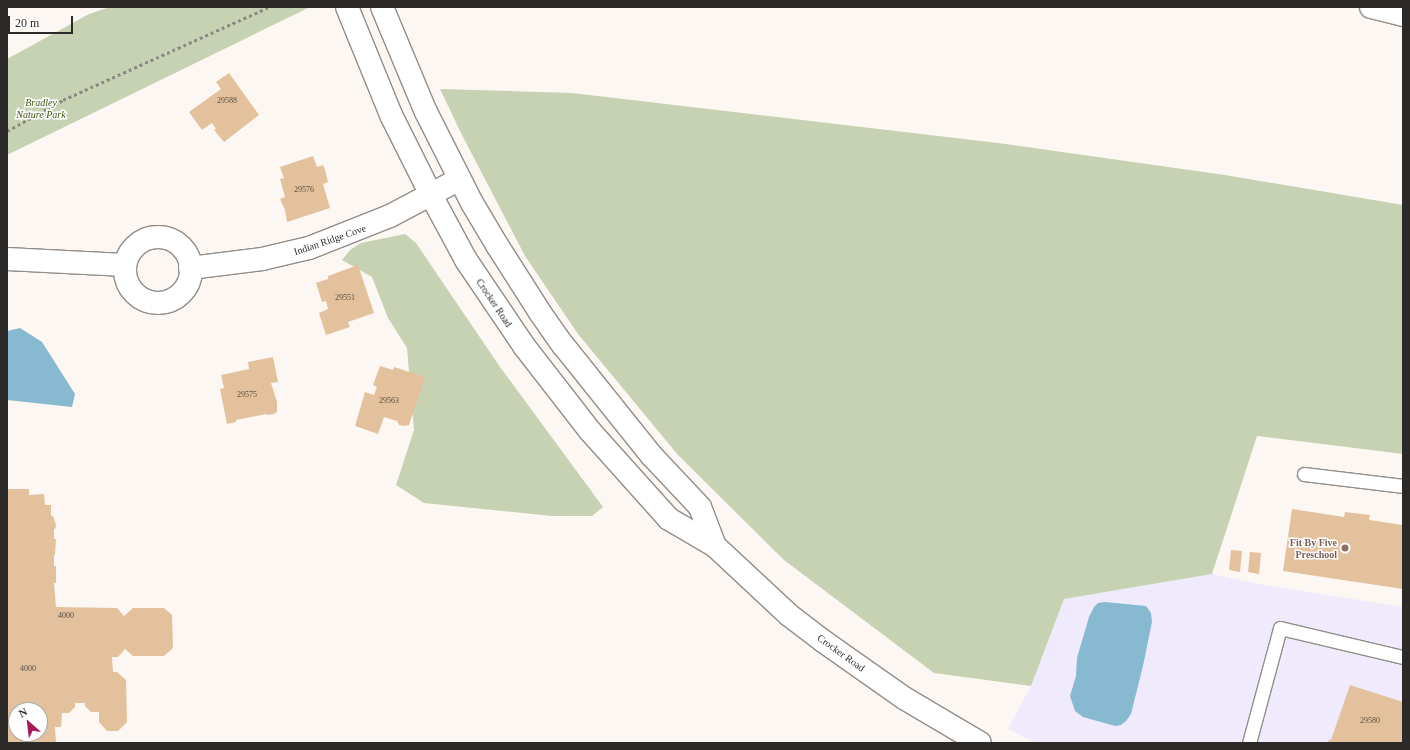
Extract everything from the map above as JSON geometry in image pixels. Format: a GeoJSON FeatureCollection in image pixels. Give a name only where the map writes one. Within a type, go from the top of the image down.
{"type":"FeatureCollection","features":[{"type":"Feature","properties":{"kind":"main road","name":"Crocker Road"},"geometry":{"type":"LineString","coordinates":[[347,7],[383,97],[431,195],[466,260],[494,305],[590,432],[669,519],[715,546],[789,615],[904,698],[980,743]]}},
{"type":"Feature","properties":{"kind":"main road"},"geometry":{"type":"LineString","coordinates":[[1371,7],[1403,15]]}},
{"type":"Feature","properties":{"kind":"main road","name":"Crocker Road"},"geometry":{"type":"LineString","coordinates":[[385,8],[426,112],[460,179],[497,246],[541,314],[632,432],[700,507],[715,546]]}},
{"type":"Feature","properties":{"kind":"main road","name":"Indian Ridge Cove"},"geometry":{"type":"LineString","coordinates":[[190,268],[262,260],[309,248],[368,227],[460,179]]}},
{"type":"Feature","properties":{"kind":"main road"},"geometry":{"type":"LineString","coordinates":[[157,237],[168,239],[178,244],[185,252],[190,268],[188,282],[183,291],[175,298],[166,302],[155,303],[145,301],[136,296],[129,287],[125,277],[125,265],[129,254],[136,246],[146,240],[157,237]]}},
{"type":"Feature","properties":{"kind":"main road"},"geometry":{"type":"LineString","coordinates":[[7,259],[125,265]]}},
{"type":"Feature","properties":{"kind":"lane"},"geometry":{"type":"LineString","coordinates":[[1304,474],[1403,486]]}},
{"type":"Feature","properties":{"kind":"lane"},"geometry":{"type":"LineString","coordinates":[[1250,743],[1280,628],[1403,657]]}},
{"type":"Feature","properties":{"kind":"path"},"geometry":{"type":"LineString","coordinates":[[7,131],[63,100],[269,7]]}},
{"type":"Feature","properties":{"kind":"shaded area"},"geometry":{"type":"Polygon","coordinates":[[[1212,574],[1259,584],[1403,607],[1403,743],[1035,743],[1008,729],[1031,686],[1064,599],[1212,574]]]}},
{"type":"Feature","properties":{"kind":"green space","name":"Bradley Nature Park"},"geometry":{"type":"Polygon","coordinates":[[[110,7],[310,7],[7,155],[7,59],[89,14],[110,7]]]}},
{"type":"Feature","properties":{"kind":"green space"},"geometry":{"type":"Polygon","coordinates":[[[440,89],[572,93],[998,143],[1225,175],[1403,205],[1403,454],[1257,436],[1212,574],[1064,599],[1031,686],[934,673],[784,560],[678,455],[578,334],[525,256],[461,133],[440,89]]]}},
{"type":"Feature","properties":{"kind":"green space"},"geometry":{"type":"Polygon","coordinates":[[[405,234],[416,243],[500,367],[603,507],[592,516],[552,516],[424,503],[396,485],[414,430],[407,348],[388,318],[372,277],[342,260],[350,250],[361,243],[405,234]]]}},
{"type":"Feature","properties":{"kind":"water"},"geometry":{"type":"Polygon","coordinates":[[[20,328],[42,342],[75,394],[72,407],[7,400],[7,331],[20,328]]]}},
{"type":"Feature","properties":{"kind":"water"},"geometry":{"type":"Polygon","coordinates":[[[1105,602],[1146,606],[1151,613],[1152,622],[1131,714],[1121,725],[1115,726],[1083,717],[1075,711],[1070,696],[1076,676],[1077,658],[1089,617],[1094,607],[1098,603],[1105,602]]]}},
{"type":"Feature","properties":{"kind":"building"},"geometry":{"type":"Polygon","coordinates":[[[229,73],[259,115],[224,142],[214,130],[216,129],[212,123],[202,130],[189,112],[221,89],[216,82],[229,73]]]}},
{"type":"Feature","properties":{"kind":"building"},"geometry":{"type":"Polygon","coordinates":[[[313,156],[317,167],[323,165],[325,170],[328,182],[323,184],[330,208],[287,222],[285,210],[280,199],[285,197],[280,179],[284,178],[280,167],[313,156]]]}},
{"type":"Feature","properties":{"kind":"building"},"geometry":{"type":"Polygon","coordinates":[[[358,265],[374,313],[348,322],[350,327],[326,335],[319,313],[328,309],[326,301],[322,302],[316,283],[328,279],[328,276],[358,265]]]}},
{"type":"Feature","properties":{"kind":"building"},"geometry":{"type":"Polygon","coordinates":[[[273,357],[278,382],[271,383],[277,402],[277,412],[274,414],[266,414],[236,420],[236,422],[227,424],[220,389],[224,388],[221,375],[249,369],[248,362],[273,357]]]}},
{"type":"Feature","properties":{"kind":"building"},"geometry":{"type":"Polygon","coordinates":[[[380,366],[393,370],[394,367],[425,377],[409,425],[399,425],[397,421],[384,417],[378,434],[355,426],[365,392],[374,395],[377,387],[373,385],[380,366]]]}},
{"type":"Feature","properties":{"kind":"building"},"geometry":{"type":"Polygon","coordinates":[[[7,489],[29,489],[29,495],[44,494],[45,505],[51,505],[51,516],[53,516],[56,525],[54,529],[54,539],[56,539],[54,566],[56,566],[56,583],[54,583],[56,607],[117,608],[124,616],[133,608],[164,608],[172,615],[173,648],[164,656],[133,656],[125,649],[118,657],[112,657],[113,672],[117,672],[126,680],[127,722],[118,731],[107,731],[99,722],[99,712],[91,712],[85,706],[85,703],[75,703],[75,707],[69,713],[62,713],[61,727],[55,727],[56,743],[7,743],[7,489]]]}},
{"type":"Feature","properties":{"kind":"building","name":"Fit By Five Preschool"},"geometry":{"type":"Polygon","coordinates":[[[1292,509],[1344,517],[1345,512],[1370,515],[1369,520],[1403,525],[1403,589],[1283,571],[1292,509]]]}},
{"type":"Feature","properties":{"kind":"building"},"geometry":{"type":"Polygon","coordinates":[[[1231,550],[1242,551],[1240,572],[1229,570],[1231,550]]]}},
{"type":"Feature","properties":{"kind":"building"},"geometry":{"type":"Polygon","coordinates":[[[1250,552],[1261,553],[1259,574],[1248,572],[1250,552]]]}},
{"type":"Feature","properties":{"kind":"building"},"geometry":{"type":"Polygon","coordinates":[[[1350,685],[1403,702],[1403,743],[1328,743],[1329,739],[1331,740],[1350,685]]]}},
{"type":"Feature","properties":{"kind":"place","name":"Fit By Five Preschool"},"geometry":{"type":"Point","coordinates":[1345,548]}}]}
